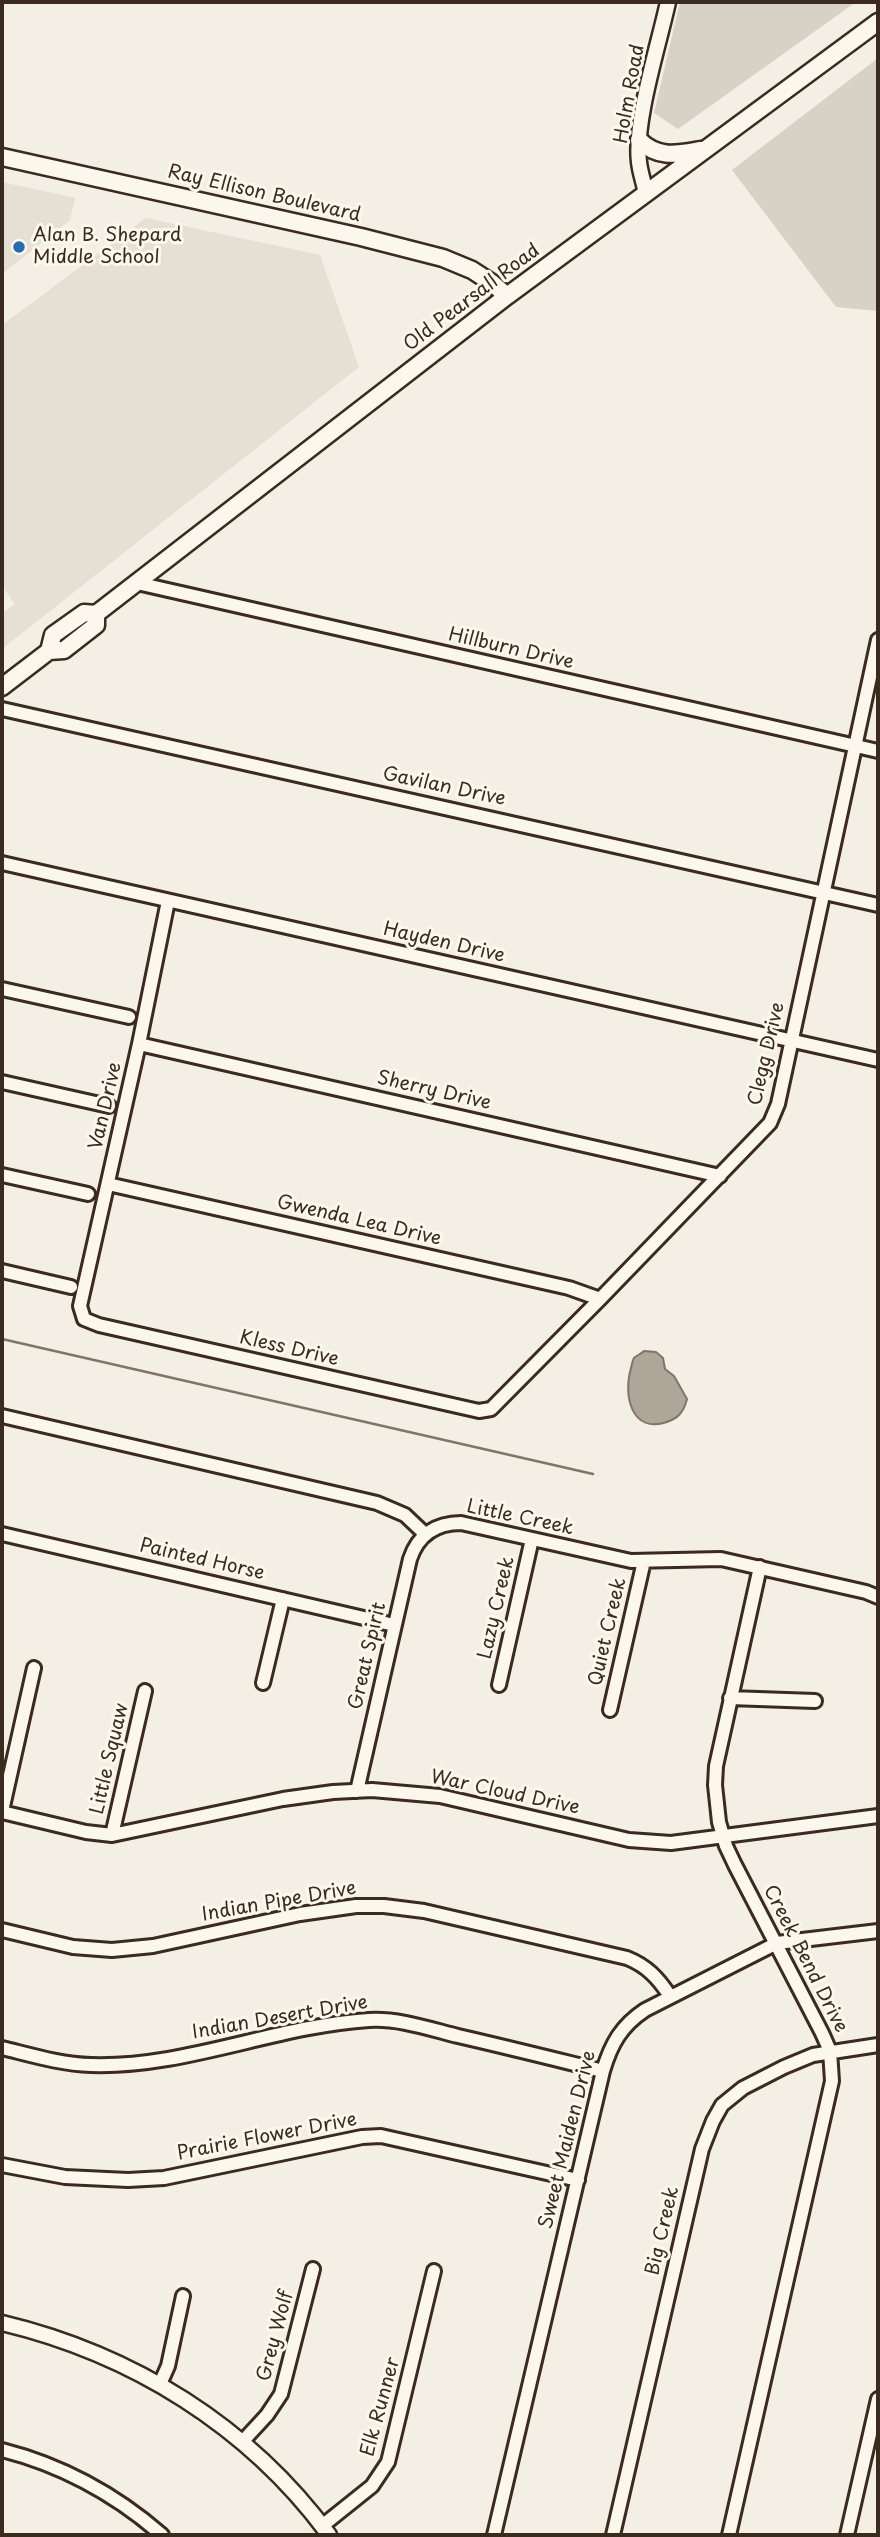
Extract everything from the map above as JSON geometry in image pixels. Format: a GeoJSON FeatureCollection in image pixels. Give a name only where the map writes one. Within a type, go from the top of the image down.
{"type":"FeatureCollection","features":[{"type":"Feature","properties":{"kind":"main road","name":"Old Pearsall Road"},"geometry":{"type":"LineString","coordinates":[[2,687],[49,651],[64,650],[96,625],[96,614],[507,296],[878,22]]}},
{"type":"Feature","properties":{"kind":"main road"},"geometry":{"type":"LineString","coordinates":[[639,140],[652,151],[670,155],[707,149]]}},
{"type":"Feature","properties":{"kind":"main road","name":"Ray Ellison Boulevard"},"geometry":{"type":"LineString","coordinates":[[2,157],[443,258],[472,270],[507,296]]}},
{"type":"Feature","properties":{"kind":"street","name":"Holm Road"},"geometry":{"type":"LineString","coordinates":[[646,194],[639,160],[639,140],[668,2]]}},
{"type":"Feature","properties":{"kind":"street","name":"Hillburn Drive"},"geometry":{"type":"LineString","coordinates":[[136,583],[878,751]]}},
{"type":"Feature","properties":{"kind":"street","name":"Clegg Drive"},"geometry":{"type":"LineString","coordinates":[[487,1410],[600,1299],[770,1122],[778,1104],[878,640]]}},
{"type":"Feature","properties":{"kind":"street","name":"Gavilan Drive"},"geometry":{"type":"LineString","coordinates":[[2,709],[878,905]]}},
{"type":"Feature","properties":{"kind":"street","name":"Hayden Drive"},"geometry":{"type":"LineString","coordinates":[[2,863],[878,1060]]}},
{"type":"Feature","properties":{"kind":"street","name":"Van Drive"},"geometry":{"type":"LineString","coordinates":[[85,1319],[80,1307],[168,901]]}},
{"type":"Feature","properties":{"kind":"street"},"geometry":{"type":"LineString","coordinates":[[2,989],[129,1017]]}},
{"type":"Feature","properties":{"kind":"street","name":"Sherry Drive"},"geometry":{"type":"LineString","coordinates":[[139,1044],[720,1176]]}},
{"type":"Feature","properties":{"kind":"street"},"geometry":{"type":"LineString","coordinates":[[2,1083],[108,1106]]}},
{"type":"Feature","properties":{"kind":"street"},"geometry":{"type":"LineString","coordinates":[[2,1175],[88,1194]]}},
{"type":"Feature","properties":{"kind":"street","name":"Gwenda Lea Drive"},"geometry":{"type":"LineString","coordinates":[[108,1184],[569,1287],[600,1299]]}},
{"type":"Feature","properties":{"kind":"street"},"geometry":{"type":"LineString","coordinates":[[2,1271],[71,1287]]}},
{"type":"Feature","properties":{"kind":"street","name":"Kless Drive"},"geometry":{"type":"LineString","coordinates":[[85,1319],[99,1325],[452,1405],[479,1411],[487,1410]]}},
{"type":"Feature","properties":{"kind":"street"},"geometry":{"type":"LineString","coordinates":[[2,1416],[377,1503],[405,1515],[425,1534]]}},
{"type":"Feature","properties":{"kind":"street","name":"Little Creek"},"geometry":{"type":"LineString","coordinates":[[425,1534],[442,1525],[461,1523],[644,1562],[713,1559],[760,1567],[878,1597]]}},
{"type":"Feature","properties":{"kind":"street","name":"Painted Horse"},"geometry":{"type":"LineString","coordinates":[[2,1534],[394,1625]]}},
{"type":"Feature","properties":{"kind":"street","name":"Great Spirit"},"geometry":{"type":"LineString","coordinates":[[357,1791],[410,1559],[418,1541],[425,1534]]}},
{"type":"Feature","properties":{"kind":"street","name":"Lazy Creek"},"geometry":{"type":"LineString","coordinates":[[499,1685],[532,1539]]}},
{"type":"Feature","properties":{"kind":"street","name":"Quiet Creek"},"geometry":{"type":"LineString","coordinates":[[610,1710],[644,1562]]}},
{"type":"Feature","properties":{"kind":"street","name":"Creek Bend Drive"},"geometry":{"type":"LineString","coordinates":[[729,2535],[831,2091],[832,2071],[830,2051],[735,1865],[723,1836],[716,1799],[715,1776],[760,1567]]}},
{"type":"Feature","properties":{"kind":"street"},"geometry":{"type":"LineString","coordinates":[[263,1683],[283,1599]]}},
{"type":"Feature","properties":{"kind":"street"},"geometry":{"type":"LineString","coordinates":[[2,1811],[34,1668]]}},
{"type":"Feature","properties":{"kind":"street","name":"Little Squaw"},"geometry":{"type":"LineString","coordinates":[[112,1835],[145,1691]]}},
{"type":"Feature","properties":{"kind":"street"},"geometry":{"type":"LineString","coordinates":[[730,1698],[815,1701]]}},
{"type":"Feature","properties":{"kind":"street","name":"War Cloud Drive"},"geometry":{"type":"LineString","coordinates":[[2,1811],[86,1832],[112,1835],[283,1799],[357,1791],[440,1796],[629,1840],[671,1843],[878,1816]]}},
{"type":"Feature","properties":{"kind":"street","name":"Indian Pipe Drive"},"geometry":{"type":"LineString","coordinates":[[2,1930],[73,1947],[112,1950],[153,1946],[300,1914],[356,1906],[406,1908],[626,1958],[654,1974],[670,1996]]}},
{"type":"Feature","properties":{"kind":"street","name":"Sweet Maiden Drive"},"geometry":{"type":"LineString","coordinates":[[494,2535],[603,2070],[613,2042],[626,2024],[645,2010],[777,1943],[878,1931]]}},
{"type":"Feature","properties":{"kind":"street","name":"Indian Desert Drive"},"geometry":{"type":"LineString","coordinates":[[2,2048],[62,2062],[124,2064],[371,2020],[420,2027],[603,2070]]}},
{"type":"Feature","properties":{"kind":"street","name":"Big Creek"},"geometry":{"type":"LineString","coordinates":[[612,2535],[702,2149],[722,2105],[743,2088],[799,2060],[830,2051],[878,2045]]}},
{"type":"Feature","properties":{"kind":"street","name":"Prairie Flower Drive"},"geometry":{"type":"LineString","coordinates":[[2,2165],[65,2177],[164,2178],[362,2137],[381,2136],[578,2180]]}},
{"type":"Feature","properties":{"kind":"street","name":"Grey Wolf"},"geometry":{"type":"LineString","coordinates":[[243,2441],[267,2415],[281,2394],[313,2269]]}},
{"type":"Feature","properties":{"kind":"street","name":"Elk Runner"},"geometry":{"type":"LineString","coordinates":[[325,2530],[372,2486],[388,2462],[434,2272]]}},
{"type":"Feature","properties":{"kind":"street"},"geometry":{"type":"LineString","coordinates":[[160,2384],[168,2366],[183,2296]]}},
{"type":"Feature","properties":{"kind":"street"},"geometry":{"type":"LineString","coordinates":[[2,2323],[69,2342],[160,2384],[243,2441],[301,2499],[325,2530]]}},
{"type":"Feature","properties":{"kind":"street"},"geometry":{"type":"LineString","coordinates":[[846,2535],[878,2399]]}},
{"type":"Feature","properties":{"kind":"street"},"geometry":{"type":"LineString","coordinates":[[2,2449],[57,2469],[93,2487],[162,2535]]}},
{"type":"Feature","properties":{"kind":"shaded area"},"geometry":{"type":"Polygon","coordinates":[[[680,2],[856,2],[678,129],[654,113],[680,2]]]}},
{"type":"Feature","properties":{"kind":"shaded area"},"geometry":{"type":"Polygon","coordinates":[[[878,58],[878,311],[836,307],[732,170],[878,58]]]}},
{"type":"Feature","properties":{"kind":"shaded area","name":"Alan B. Shepard Middle School"},"geometry":{"type":"Polygon","coordinates":[[[2,182],[75,198],[70,220],[2,274],[2,182]]]}},
{"type":"Feature","properties":{"kind":"shaded area"},"geometry":{"type":"Polygon","coordinates":[[[146,218],[320,255],[359,367],[2,649],[2,613],[15,604],[2,586],[2,325],[146,218]]]}},
{"type":"Feature","properties":{"kind":"shaded area"},"geometry":{"type":"Polygon","coordinates":[[[644,1351],[656,1352],[663,1358],[665,1369],[674,1376],[687,1399],[680,1414],[667,1422],[645,1422],[632,1410],[628,1390],[632,1362],[644,1351]]]}},
{"type":"Feature","properties":{"kind":"waterway"},"geometry":{"type":"LineString","coordinates":[[2,1339],[593,1474]]}},
{"type":"Feature","properties":{"kind":"place","name":"Alan B. Shepard Middle School"},"geometry":{"type":"Point","coordinates":[19,247]}}]}
